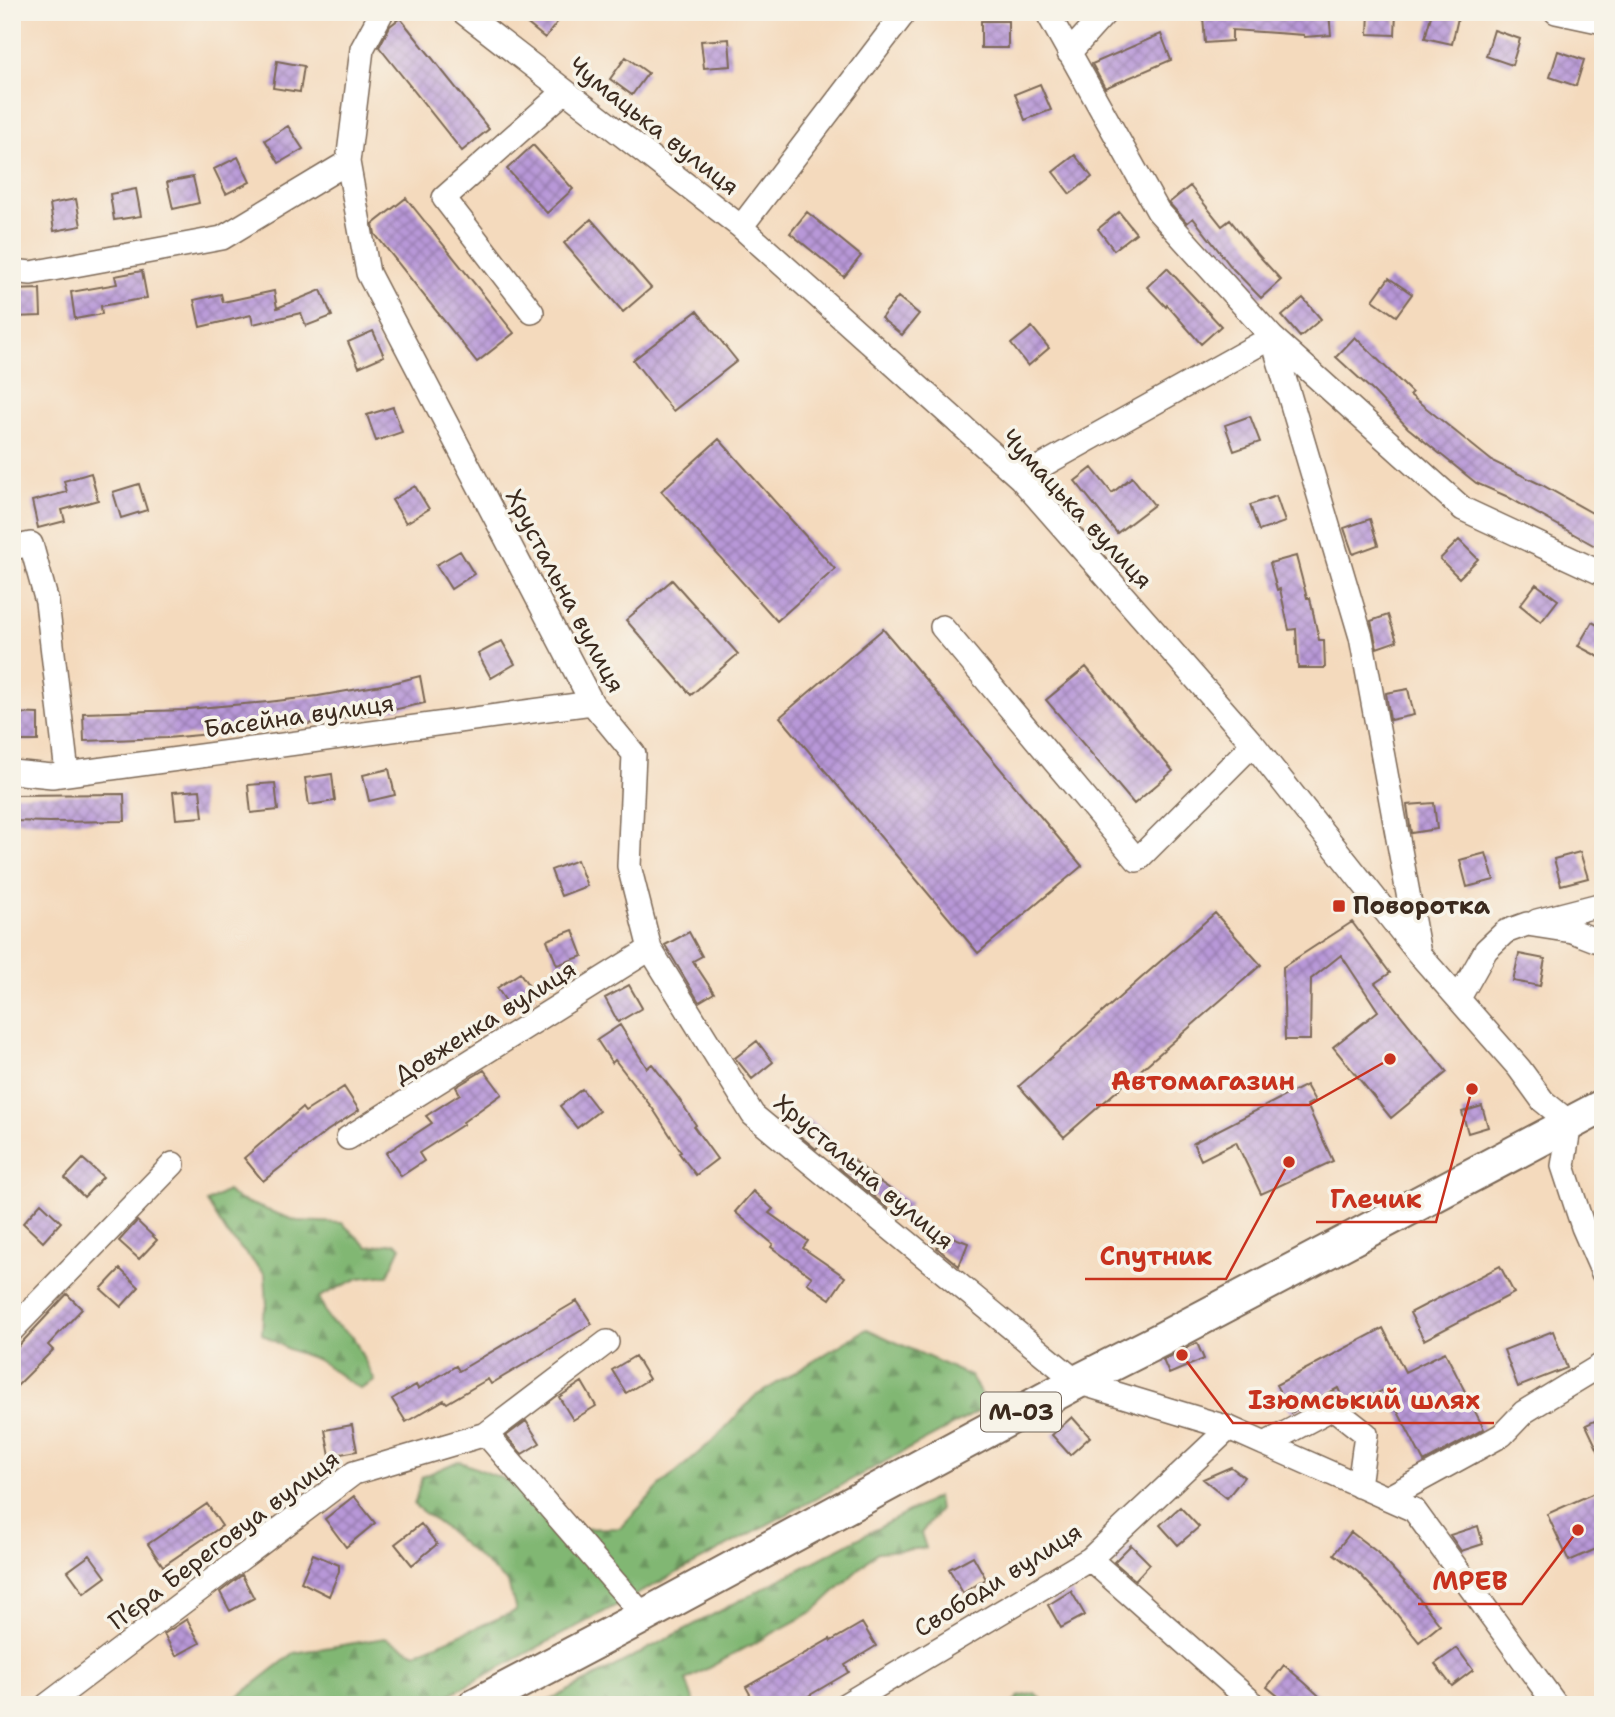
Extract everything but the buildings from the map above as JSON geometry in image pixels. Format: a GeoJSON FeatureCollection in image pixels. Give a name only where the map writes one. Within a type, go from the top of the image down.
{"type":"FeatureCollection","features":[{"type":"Feature","properties":{"kind":"highway","name":"М-03"},"geometry":{"type":"LineString","coordinates":[[475,1705],[1077,1382],[1603,1106]]}},
{"type":"Feature","properties":{"kind":"street","name":"Хрустальна вулиця"},"geometry":{"type":"LineString","coordinates":[[382,12],[362,49],[348,162],[368,273],[592,702],[634,754],[629,866],[650,950],[753,1115],[1077,1382]]}},
{"type":"Feature","properties":{"kind":"street","name":"Чумацька вулиця"},"geometry":{"type":"LineString","coordinates":[[463,12],[740,226],[1020,478],[1253,744],[1419,954],[1519,1068],[1543,1101],[1570,1123]]}},
{"type":"Feature","properties":{"kind":"street"},"geometry":{"type":"LineString","coordinates":[[740,226],[905,12]]}},
{"type":"Feature","properties":{"kind":"street"},"geometry":{"type":"LineString","coordinates":[[1047,12],[1158,211],[1272,337],[1463,509],[1603,574]]}},
{"type":"Feature","properties":{"kind":"street"},"geometry":{"type":"LineString","coordinates":[[1069,52],[1106,12]]}},
{"type":"Feature","properties":{"kind":"street"},"geometry":{"type":"LineString","coordinates":[[1556,12],[1603,22]]}},
{"type":"Feature","properties":{"kind":"street"},"geometry":{"type":"LineString","coordinates":[[532,312],[444,198],[565,91]]}},
{"type":"Feature","properties":{"kind":"street"},"geometry":{"type":"LineString","coordinates":[[12,271],[31,273],[222,238],[348,162]]}},
{"type":"Feature","properties":{"kind":"street"},"geometry":{"type":"LineString","coordinates":[[1020,478],[1272,337]]}},
{"type":"Feature","properties":{"kind":"street"},"geometry":{"type":"LineString","coordinates":[[1272,337],[1361,637],[1419,954]]}},
{"type":"Feature","properties":{"kind":"street"},"geometry":{"type":"LineString","coordinates":[[12,548],[31,544],[47,602],[67,774]]}},
{"type":"Feature","properties":{"kind":"street"},"geometry":{"type":"LineString","coordinates":[[942,627],[1137,860],[1253,744]]}},
{"type":"Feature","properties":{"kind":"street","name":"Басейна вулиця"},"geometry":{"type":"LineString","coordinates":[[12,772],[52,776],[592,702]]}},
{"type":"Feature","properties":{"kind":"street"},"geometry":{"type":"LineString","coordinates":[[1458,998],[1486,950],[1505,932],[1603,904]]}},
{"type":"Feature","properties":{"kind":"street"},"geometry":{"type":"LineString","coordinates":[[1527,924],[1572,931],[1603,943]]}},
{"type":"Feature","properties":{"kind":"street","name":"Довженка вулиця"},"geometry":{"type":"LineString","coordinates":[[348,1138],[650,950]]}},
{"type":"Feature","properties":{"kind":"street"},"geometry":{"type":"LineString","coordinates":[[1570,1123],[1563,1166],[1583,1227],[1603,1273]]}},
{"type":"Feature","properties":{"kind":"street"},"geometry":{"type":"LineString","coordinates":[[12,1330],[173,1164]]}},
{"type":"Feature","properties":{"kind":"street","name":"П’єра Береговуа вулиця"},"geometry":{"type":"LineString","coordinates":[[47,1705],[354,1473],[486,1434],[607,1342]]}},
{"type":"Feature","properties":{"kind":"street"},"geometry":{"type":"LineString","coordinates":[[1387,1498],[1502,1435],[1524,1412],[1603,1364]]}},
{"type":"Feature","properties":{"kind":"street"},"geometry":{"type":"LineString","coordinates":[[1077,1382],[1229,1428],[1414,1510],[1556,1705]]}},
{"type":"Feature","properties":{"kind":"street"},"geometry":{"type":"LineString","coordinates":[[1265,1444],[1333,1408],[1366,1434],[1359,1486]]}},
{"type":"Feature","properties":{"kind":"street","name":"Свободи вулиця"},"geometry":{"type":"LineString","coordinates":[[845,1705],[1090,1559],[1229,1428]]}},
{"type":"Feature","properties":{"kind":"street"},"geometry":{"type":"LineString","coordinates":[[486,1434],[644,1616]]}},
{"type":"Feature","properties":{"kind":"street"},"geometry":{"type":"LineString","coordinates":[[1090,1559],[1255,1705]]}},
{"type":"Feature","properties":{"kind":"green space"},"geometry":{"type":"Polygon","coordinates":[[[227,1191],[237,1199],[297,1221],[342,1223],[368,1247],[396,1243],[401,1247],[388,1275],[359,1278],[319,1297],[329,1320],[353,1337],[375,1381],[360,1389],[318,1360],[288,1349],[262,1334],[263,1315],[267,1306],[265,1274],[227,1234],[207,1202],[227,1191]]]}},
{"type":"Feature","properties":{"kind":"green space"},"geometry":{"type":"Polygon","coordinates":[[[867,1329],[970,1376],[989,1406],[430,1705],[227,1705],[294,1653],[385,1638],[416,1653],[516,1611],[508,1583],[414,1505],[422,1477],[458,1461],[537,1492],[569,1529],[620,1528],[661,1485],[716,1438],[754,1397],[867,1329]]]}},
{"type":"Feature","properties":{"kind":"green space"},"geometry":{"type":"Polygon","coordinates":[[[937,1497],[939,1511],[921,1533],[926,1548],[877,1552],[814,1611],[686,1680],[695,1705],[541,1705],[937,1497]]]}},
{"type":"Feature","properties":{"kind":"green space"},"geometry":{"type":"Polygon","coordinates":[[[1035,1693],[1047,1705],[1011,1705],[1018,1697],[1035,1693]]]}},
{"type":"Feature","properties":{"kind":"place","name":"Поворотка"},"geometry":{"type":"Point","coordinates":[1339,906]}},
{"type":"Feature","properties":{"kind":"place","name":"Автомагазин"},"geometry":{"type":"Point","coordinates":[1390,1059]}},
{"type":"Feature","properties":{"kind":"place","name":"Глечик"},"geometry":{"type":"Point","coordinates":[1472,1089]}},
{"type":"Feature","properties":{"kind":"place","name":"Спутник"},"geometry":{"type":"Point","coordinates":[1289,1162]}},
{"type":"Feature","properties":{"kind":"place","name":"Ізюмський шлях"},"geometry":{"type":"Point","coordinates":[1182,1355]}},
{"type":"Feature","properties":{"kind":"place","name":"МРЕВ"},"geometry":{"type":"Point","coordinates":[1578,1530]}}]}
